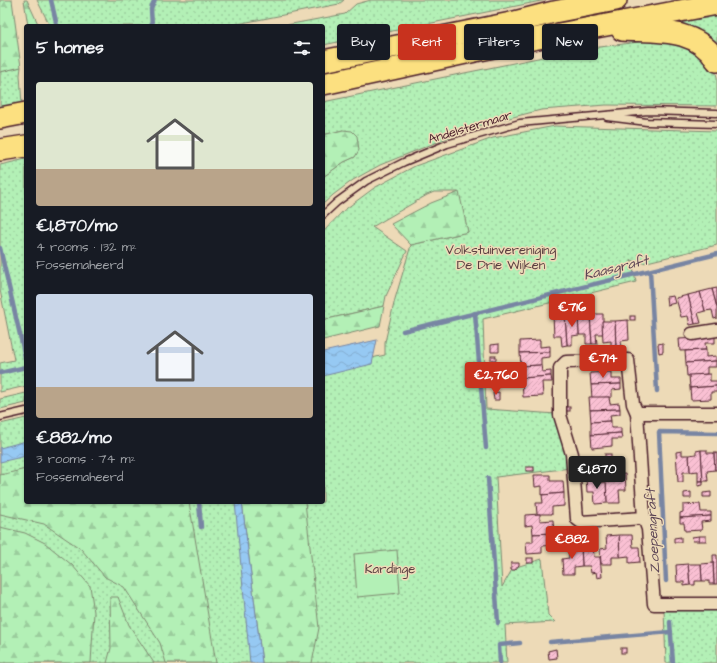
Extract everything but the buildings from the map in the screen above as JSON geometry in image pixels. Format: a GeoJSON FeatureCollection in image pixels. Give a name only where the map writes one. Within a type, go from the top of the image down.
{"type":"FeatureCollection","features":[{"type":"Feature","properties":{"kind":"highway"},"geometry":{"type":"LineString","coordinates":[[554,12],[580,0]]}},
{"type":"Feature","properties":{"kind":"highway"},"geometry":{"type":"LineString","coordinates":[[325,61],[616,0]]}},
{"type":"Feature","properties":{"kind":"highway"},"geometry":{"type":"LineString","coordinates":[[598,27],[717,4]]}},
{"type":"Feature","properties":{"kind":"highway"},"geometry":{"type":"LineString","coordinates":[[598,30],[678,33],[699,43],[708,50],[717,61]]}},
{"type":"Feature","properties":{"kind":"highway"},"geometry":{"type":"LineString","coordinates":[[325,84],[542,37]]}},
{"type":"Feature","properties":{"kind":"highway"},"geometry":{"type":"LineString","coordinates":[[0,118],[24,113]]}},
{"type":"Feature","properties":{"kind":"highway"},"geometry":{"type":"LineString","coordinates":[[0,150],[24,146]]}},
{"type":"Feature","properties":{"kind":"street"},"geometry":{"type":"LineString","coordinates":[[692,334],[717,330]]}},
{"type":"Feature","properties":{"kind":"street"},"geometry":{"type":"LineString","coordinates":[[644,518],[581,522],[577,519],[572,454],[560,415],[560,368],[566,362],[628,360],[633,404],[637,413],[644,518],[648,529],[654,604],[717,604]]}},
{"type":"Feature","properties":{"kind":"street"},"geometry":{"type":"LineString","coordinates":[[637,413],[717,413]]}},
{"type":"Feature","properties":{"kind":"lane","name":"Andelstermaar"},"geometry":{"type":"LineString","coordinates":[[325,213],[342,198],[366,181],[404,162],[447,144],[520,123],[648,111],[717,113]]}},
{"type":"Feature","properties":{"kind":"lane","name":"Andelstermaar"},"geometry":{"type":"LineString","coordinates":[[594,115],[646,122],[717,124]]}},
{"type":"Feature","properties":{"kind":"lane"},"geometry":{"type":"LineString","coordinates":[[0,417],[24,411]]}},
{"type":"Feature","properties":{"kind":"green space"},"geometry":{"type":"Polygon","coordinates":[[[0,0],[12,0],[21,67],[0,72],[0,0]]]}},
{"type":"Feature","properties":{"kind":"green space"},"geometry":{"type":"Polygon","coordinates":[[[24,0],[27,0],[38,24],[28,24],[24,0]]]}},
{"type":"Feature","properties":{"kind":"green space"},"geometry":{"type":"Polygon","coordinates":[[[37,0],[344,0],[339,4],[237,24],[49,24],[37,0]]]}},
{"type":"Feature","properties":{"kind":"green space"},"geometry":{"type":"Polygon","coordinates":[[[371,0],[546,0],[427,24],[398,24],[398,30],[390,31],[390,24],[337,24],[337,42],[325,45],[325,24],[292,24],[345,14],[356,4],[371,0]]]}},
{"type":"Feature","properties":{"kind":"green space"},"geometry":{"type":"Polygon","coordinates":[[[717,15],[717,50],[666,24],[717,15]]]}},
{"type":"Feature","properties":{"kind":"green space"},"geometry":{"type":"Polygon","coordinates":[[[673,40],[686,46],[706,58],[715,70],[717,77],[717,106],[606,105],[541,110],[477,126],[380,165],[353,180],[325,202],[325,176],[344,162],[355,157],[343,130],[325,134],[325,102],[542,57],[542,60],[598,60],[598,47],[646,41],[673,40]]]}},
{"type":"Feature","properties":{"kind":"green space"},"geometry":{"type":"Polygon","coordinates":[[[21,67],[20,75],[22,105],[0,109],[0,72],[21,67]]]}},
{"type":"Feature","properties":{"kind":"green space"},"geometry":{"type":"Polygon","coordinates":[[[555,126],[717,131],[717,245],[643,263],[631,260],[636,282],[483,319],[486,409],[556,414],[571,468],[496,477],[502,587],[513,568],[542,559],[548,615],[555,622],[505,625],[507,663],[0,663],[0,424],[24,418],[24,504],[325,504],[325,369],[385,355],[385,342],[395,299],[411,245],[468,232],[458,192],[434,192],[372,227],[407,251],[386,296],[384,306],[325,320],[325,230],[343,211],[374,188],[415,166],[493,138],[555,126]]]}},
{"type":"Feature","properties":{"kind":"green space"},"geometry":{"type":"Polygon","coordinates":[[[343,130],[352,131],[357,136],[359,150],[355,157],[344,162],[325,176],[325,134],[343,130]]]}},
{"type":"Feature","properties":{"kind":"green space"},"geometry":{"type":"Polygon","coordinates":[[[24,159],[24,386],[0,392],[0,363],[14,360],[0,290],[0,165],[24,159]]]}},
{"type":"Feature","properties":{"kind":"green space"},"geometry":{"type":"Polygon","coordinates":[[[459,192],[468,232],[411,245],[391,224],[431,203],[459,192]]]}},
{"type":"Feature","properties":{"kind":"green space"},"geometry":{"type":"Polygon","coordinates":[[[384,306],[380,326],[325,340],[325,320],[384,306]]]}},
{"type":"Feature","properties":{"kind":"green space"},"geometry":{"type":"Polygon","coordinates":[[[24,393],[24,403],[0,409],[0,399],[24,393]]]}},
{"type":"Feature","properties":{"kind":"green space"},"geometry":{"type":"Polygon","coordinates":[[[24,469],[24,504],[189,504],[216,663],[166,663],[160,643],[124,587],[105,577],[81,549],[44,524],[0,514],[0,475],[24,469]]]}},
{"type":"Feature","properties":{"kind":"green space"},"geometry":{"type":"Polygon","coordinates":[[[242,504],[305,504],[319,628],[312,663],[262,663],[242,504]]]}},
{"type":"Feature","properties":{"kind":"green space"},"geometry":{"type":"Polygon","coordinates":[[[0,527],[25,533],[45,543],[72,565],[90,586],[94,612],[91,663],[0,663],[0,527]]]}},
{"type":"Feature","properties":{"kind":"green space","name":"Kardinge"},"geometry":{"type":"Polygon","coordinates":[[[397,550],[400,593],[357,597],[354,554],[397,550]]]}},
{"type":"Feature","properties":{"kind":"green space"},"geometry":{"type":"Polygon","coordinates":[[[110,597],[118,597],[129,625],[154,663],[107,663],[111,648],[110,597]]]}},
{"type":"Feature","properties":{"kind":"green space"},"geometry":{"type":"Polygon","coordinates":[[[717,608],[717,663],[666,663],[664,610],[717,608]]]}},
{"type":"Feature","properties":{"kind":"water"},"geometry":{"type":"Polygon","coordinates":[[[377,340],[372,364],[325,376],[325,352],[377,340]]]}},
{"type":"Feature","properties":{"kind":"water"},"geometry":{"type":"Polygon","coordinates":[[[24,442],[24,456],[0,462],[0,448],[24,442]]]}},
{"type":"Feature","properties":{"kind":"water"},"geometry":{"type":"Polygon","coordinates":[[[235,504],[242,504],[262,663],[250,663],[235,504]]]}},
{"type":"Feature","properties":{"kind":"waterway"},"geometry":{"type":"LineString","coordinates":[[51,0],[57,24]]}},
{"type":"Feature","properties":{"kind":"waterway"},"geometry":{"type":"LineString","coordinates":[[152,24],[151,9],[155,0]]}},
{"type":"Feature","properties":{"kind":"waterway"},"geometry":{"type":"LineString","coordinates":[[0,248],[24,352]]}},
{"type":"Feature","properties":{"kind":"waterway","name":"Kaasgraft"},"geometry":{"type":"LineString","coordinates":[[403,331],[717,254]]}},
{"type":"Feature","properties":{"kind":"waterway","name":"Zoepengraft"},"geometry":{"type":"LineString","coordinates":[[650,271],[657,391]]}},
{"type":"Feature","properties":{"kind":"waterway"},"geometry":{"type":"LineString","coordinates":[[475,313],[486,448]]}},
{"type":"Feature","properties":{"kind":"waterway"},"geometry":{"type":"LineString","coordinates":[[0,373],[24,367]]}},
{"type":"Feature","properties":{"kind":"waterway","name":"Zoepengraft"},"geometry":{"type":"LineString","coordinates":[[666,581],[659,432],[717,433]]}},
{"type":"Feature","properties":{"kind":"waterway"},"geometry":{"type":"LineString","coordinates":[[488,478],[498,623]]}},
{"type":"Feature","properties":{"kind":"waterway"},"geometry":{"type":"LineString","coordinates":[[199,504],[201,527]]}},
{"type":"Feature","properties":{"kind":"waterway","name":"Zoepengraft"},"geometry":{"type":"LineString","coordinates":[[670,622],[673,663]]}},
{"type":"Feature","properties":{"kind":"waterway"},"geometry":{"type":"LineString","coordinates":[[550,642],[671,632]]}},
{"type":"Feature","properties":{"kind":"waterway"},"geometry":{"type":"LineString","coordinates":[[500,663],[499,645],[520,643]]}},
{"type":"Feature","properties":{"kind":"park label","name":"Volkstuinvereniging De Drie Wijken"},"geometry":{"type":"Point","coordinates":[501,258]}}]}
